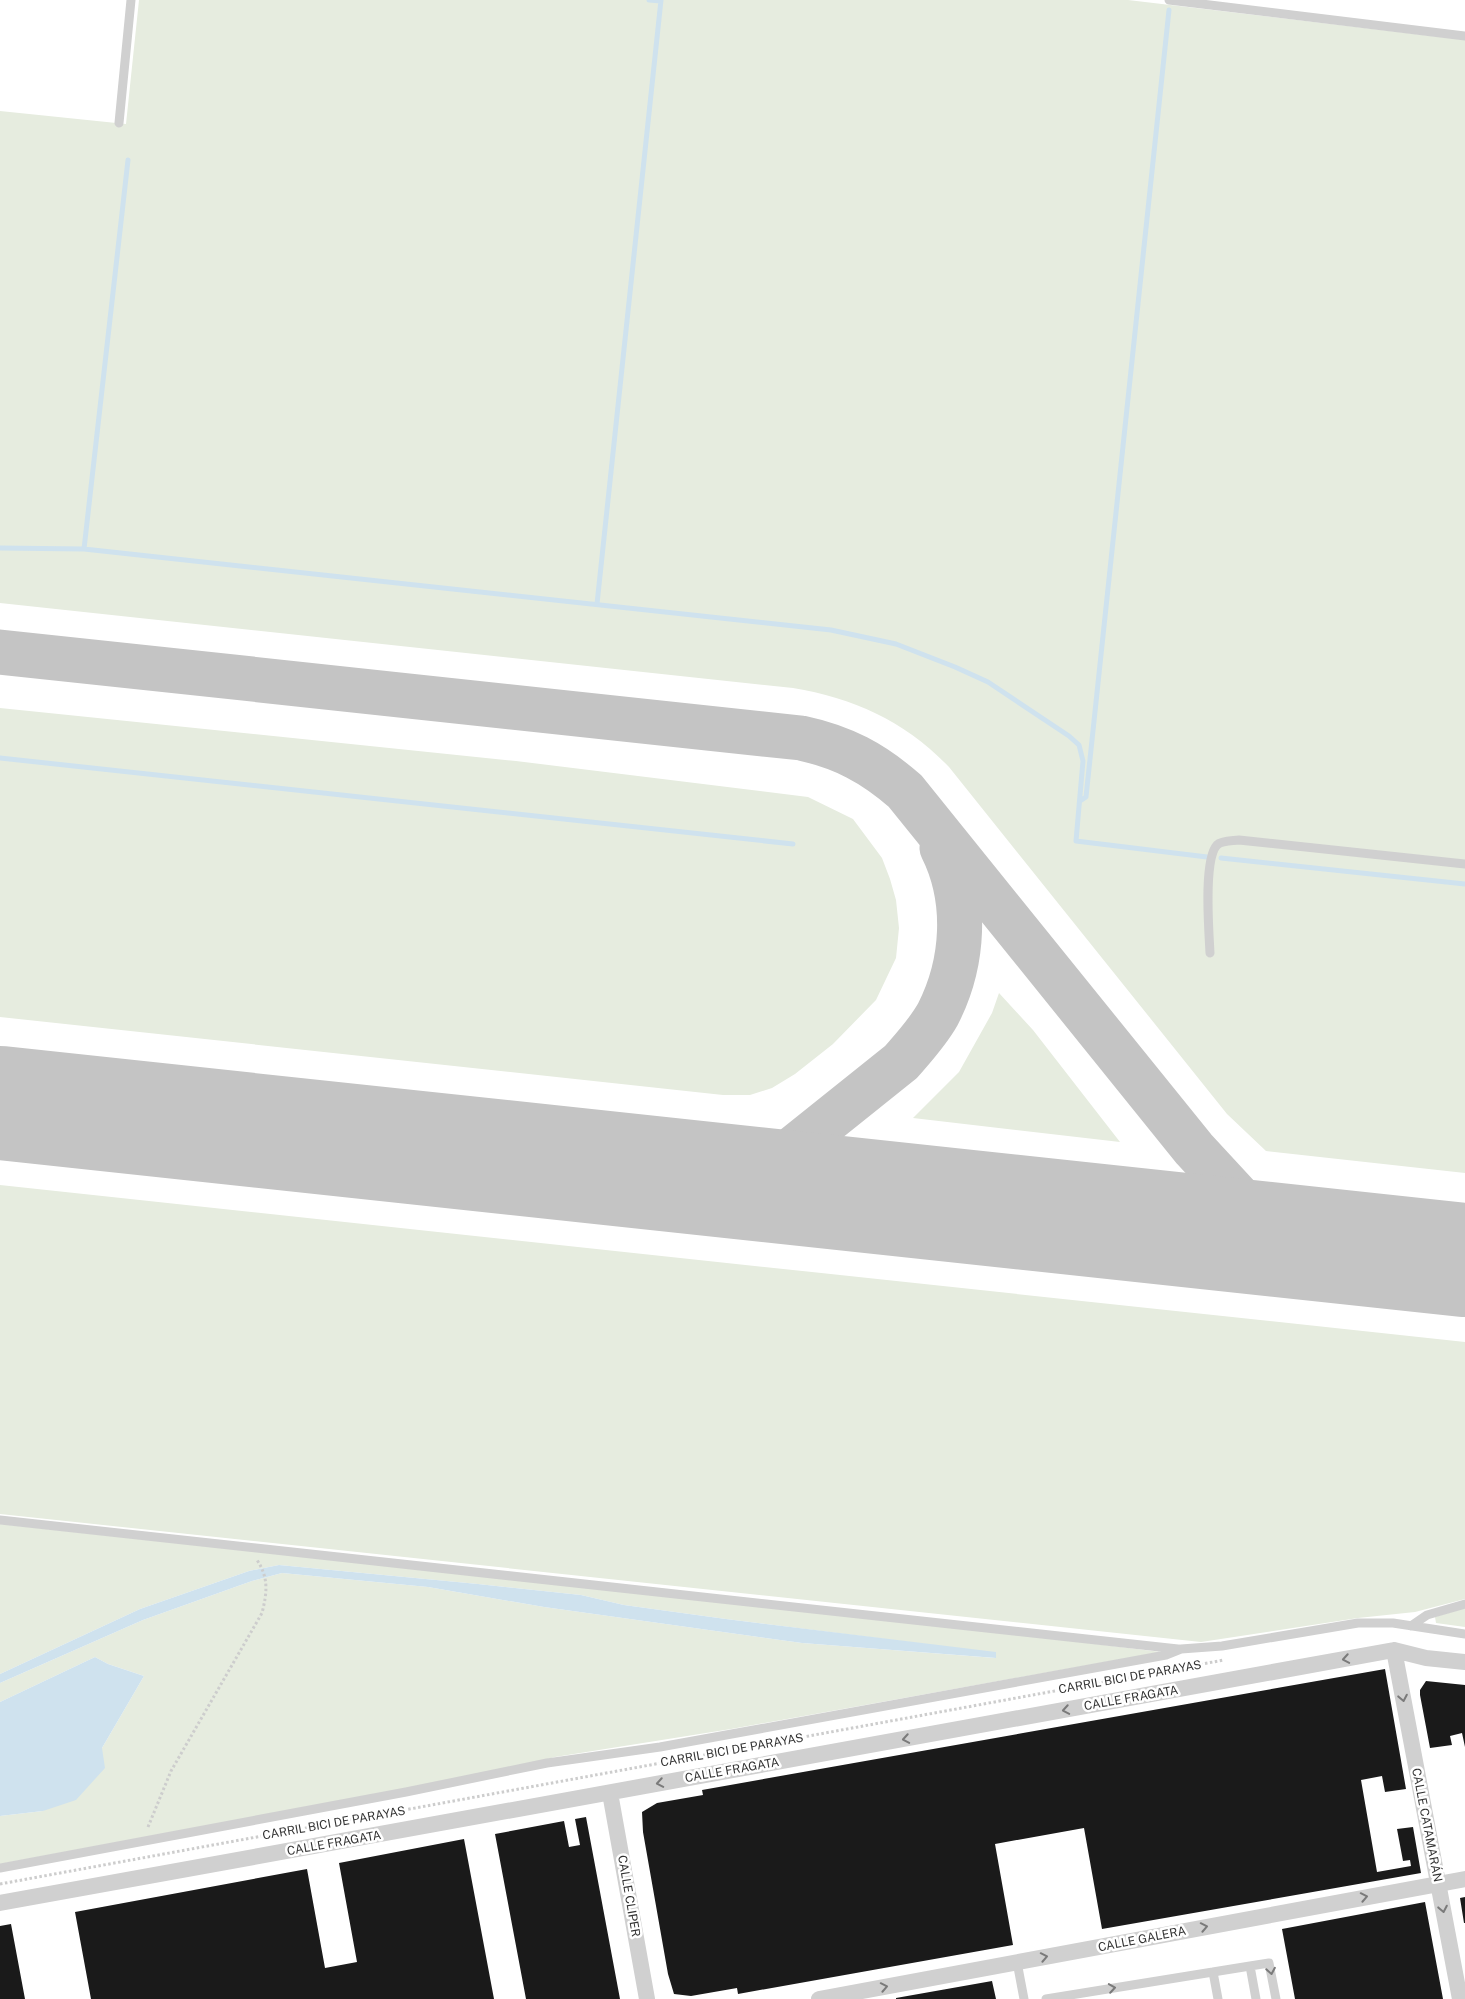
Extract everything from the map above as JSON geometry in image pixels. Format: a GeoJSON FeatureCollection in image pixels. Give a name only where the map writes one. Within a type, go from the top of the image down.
{"type":"FeatureCollection","features":[{"type":"Feature","properties":{"kind":"street","name":"CALLE FRAGATA"},"geometry":{"type":"LineString","coordinates":[[0,1903],[1394,1650],[1426,1658],[1465,1662]]}},
{"type":"Feature","properties":{"kind":"street","name":"CALLE CATAMARÁN"},"geometry":{"type":"LineString","coordinates":[[1394,1650],[1460,1999]]}},
{"type":"Feature","properties":{"kind":"street","name":"CALLE CLIPER"},"geometry":{"type":"LineString","coordinates":[[610,1792],[647,1999]]}},
{"type":"Feature","properties":{"kind":"street","name":"CALLE GALERA"},"geometry":{"type":"LineString","coordinates":[[819,1999],[1465,1879]]}},
{"type":"Feature","properties":{"kind":"lane"},"geometry":{"type":"LineString","coordinates":[[119,123],[132,0]]}},
{"type":"Feature","properties":{"kind":"lane"},"geometry":{"type":"LineString","coordinates":[[1169,0],[1465,36]]}},
{"type":"Feature","properties":{"kind":"lane"},"geometry":{"type":"LineString","coordinates":[[1210,953],[1208,881],[1212,854],[1217,844],[1240,840],[1465,864]]}},
{"type":"Feature","properties":{"kind":"lane"},"geometry":{"type":"LineString","coordinates":[[0,1520],[1181,1649],[1222,1646],[1358,1623],[1376,1622],[1465,1634]]}},
{"type":"Feature","properties":{"kind":"lane"},"geometry":{"type":"LineString","coordinates":[[1411,1626],[1427,1615],[1465,1604]]}},
{"type":"Feature","properties":{"kind":"lane"},"geometry":{"type":"LineString","coordinates":[[0,1868],[406,1792],[547,1763],[670,1745],[1166,1655],[1181,1649]]}},
{"type":"Feature","properties":{"kind":"lane"},"geometry":{"type":"LineString","coordinates":[[1017,1962],[1024,1999]]}},
{"type":"Feature","properties":{"kind":"lane"},"geometry":{"type":"LineString","coordinates":[[1046,1999],[1269,1963],[1276,1999]]}},
{"type":"Feature","properties":{"kind":"lane"},"geometry":{"type":"LineString","coordinates":[[1250,1966],[1256,1999]]}},
{"type":"Feature","properties":{"kind":"lane"},"geometry":{"type":"LineString","coordinates":[[1213,1972],[1218,1999]]}},
{"type":"Feature","properties":{"kind":"path"},"geometry":{"type":"LineString","coordinates":[[143,1842],[171,1772],[262,1613],[267,1595],[266,1580],[260,1565]]}},
{"type":"Feature","properties":{"kind":"path","name":"CARRIL BICI DE PARAYAS"},"geometry":{"type":"LineString","coordinates":[[0,1884],[1226,1660]]}},
{"type":"Feature","properties":{"kind":"shaded area"},"geometry":{"type":"Polygon","coordinates":[[[139,0],[1128,0],[1465,40],[1465,1173],[1266,1151],[1227,1114],[949,767],[915,737],[878,714],[858,706],[837,698],[793,688],[0,603],[0,111],[126,124],[139,0]]]}},
{"type":"Feature","properties":{"kind":"shaded area"},"geometry":{"type":"Polygon","coordinates":[[[0,708],[516,761],[808,797],[853,819],[882,858],[896,900],[899,928],[896,958],[876,1000],[833,1044],[795,1074],[772,1088],[750,1095],[723,1095],[0,1017],[0,708]]]}},
{"type":"Feature","properties":{"kind":"shaded area"},"geometry":{"type":"Polygon","coordinates":[[[999,993],[1033,1030],[1120,1142],[913,1118],[959,1072],[992,1013],[999,993]]]}},
{"type":"Feature","properties":{"kind":"shaded area"},"geometry":{"type":"Polygon","coordinates":[[[0,1185],[1465,1342],[1465,1599],[1415,1612],[1358,1618],[1201,1642],[0,1514],[0,1185]]]}},
{"type":"Feature","properties":{"kind":"shaded area"},"geometry":{"type":"Polygon","coordinates":[[[0,1524],[998,1632],[1161,1652],[731,1729],[555,1757],[508,1769],[0,1864],[0,1816],[43,1811],[102,1748],[144,1676],[108,1664],[95,1657],[0,1702],[0,1683],[143,1620],[252,1581],[282,1573],[428,1587],[544,1607],[802,1643],[995,1658],[996,1653],[624,1605],[581,1595],[279,1565],[249,1571],[140,1609],[0,1674],[0,1524]]]}},
{"type":"Feature","properties":{"kind":"shaded area"},"geometry":{"type":"Polygon","coordinates":[[[1465,1608],[1465,1627],[1436,1623],[1435,1617],[1465,1608]]]}},
{"type":"Feature","properties":{"kind":"water"},"geometry":{"type":"Polygon","coordinates":[[[279,1565],[581,1595],[624,1605],[996,1652],[996,1658],[802,1643],[544,1607],[428,1587],[282,1573],[252,1581],[143,1620],[0,1683],[0,1674],[140,1609],[249,1571],[279,1565]]]}},
{"type":"Feature","properties":{"kind":"water"},"geometry":{"type":"Polygon","coordinates":[[[95,1657],[108,1664],[144,1676],[102,1748],[105,1768],[76,1800],[43,1811],[0,1816],[0,1702],[95,1657]]]}},
{"type":"Feature","properties":{"kind":"building"},"geometry":{"type":"Polygon","coordinates":[[[1385,1669],[1406,1789],[1385,1792],[1382,1776],[1361,1780],[1377,1872],[1411,1866],[1410,1860],[1403,1861],[1397,1829],[1413,1827],[1421,1873],[1102,1929],[1084,1828],[995,1844],[1013,1945],[738,1994],[737,1988],[691,1996],[674,1994],[668,1974],[643,1832],[642,1812],[657,1803],[703,1795],[702,1790],[1385,1669]]]}},
{"type":"Feature","properties":{"kind":"building"},"geometry":{"type":"Polygon","coordinates":[[[1426,1681],[1465,1685],[1465,1747],[1462,1733],[1450,1736],[1452,1745],[1430,1748],[1420,1695],[1420,1690],[1426,1681]]]}},
{"type":"Feature","properties":{"kind":"building"},"geometry":{"type":"Polygon","coordinates":[[[586,1817],[620,1999],[526,1999],[495,1834],[564,1821],[569,1847],[580,1845],[575,1819],[586,1817]]]}},
{"type":"Feature","properties":{"kind":"building"},"geometry":{"type":"Polygon","coordinates":[[[464,1839],[494,1999],[91,1999],[75,1912],[307,1869],[325,1968],[357,1962],[339,1863],[464,1839]]]}},
{"type":"Feature","properties":{"kind":"building"},"geometry":{"type":"Polygon","coordinates":[[[1465,1897],[1465,1923],[1464,1923],[1460,1898],[1465,1897]]]}},
{"type":"Feature","properties":{"kind":"building"},"geometry":{"type":"Polygon","coordinates":[[[1425,1902],[1443,1999],[1295,1999],[1282,1929],[1425,1902]]]}},
{"type":"Feature","properties":{"kind":"building"},"geometry":{"type":"Polygon","coordinates":[[[11,1924],[25,1999],[0,1999],[0,1926],[11,1924]]]}},
{"type":"Feature","properties":{"kind":"building"},"geometry":{"type":"Polygon","coordinates":[[[992,1981],[996,1999],[896,1999],[896,1998],[992,1981]]]}},
{"type":"Feature","properties":{"kind":"waterway"},"geometry":{"type":"LineString","coordinates":[[649,0],[661,1]]}},
{"type":"Feature","properties":{"kind":"waterway"},"geometry":{"type":"LineString","coordinates":[[597,604],[661,0]]}},
{"type":"Feature","properties":{"kind":"waterway"},"geometry":{"type":"LineString","coordinates":[[1080,801],[1086,797],[1169,10]]}},
{"type":"Feature","properties":{"kind":"waterway"},"geometry":{"type":"LineString","coordinates":[[84,549],[128,160]]}},
{"type":"Feature","properties":{"kind":"waterway"},"geometry":{"type":"LineString","coordinates":[[0,548],[84,549],[831,630],[896,644],[988,682],[1069,736],[1079,745],[1083,761],[1076,841],[1207,857]]}},
{"type":"Feature","properties":{"kind":"waterway"},"geometry":{"type":"LineString","coordinates":[[0,758],[793,844]]}},
{"type":"Feature","properties":{"kind":"waterway"},"geometry":{"type":"LineString","coordinates":[[1221,858],[1465,884]]}},
{"type":"Feature","properties":{"kind":"taxiway"},"geometry":{"type":"LineString","coordinates":[[0,652],[801,738],[844,751],[869,764],[905,791],[1194,1149],[1278,1240]]}},
{"type":"Feature","properties":{"kind":"taxiway"},"geometry":{"type":"LineString","coordinates":[[750,1183],[901,1062],[934,1021],[947,994],[953,974],[958,953],[960,931],[956,889],[942,848]]}},
{"type":"Feature","properties":{"kind":"runway"},"geometry":{"type":"LineString","coordinates":[[0,1103],[1465,1260]]}}]}
